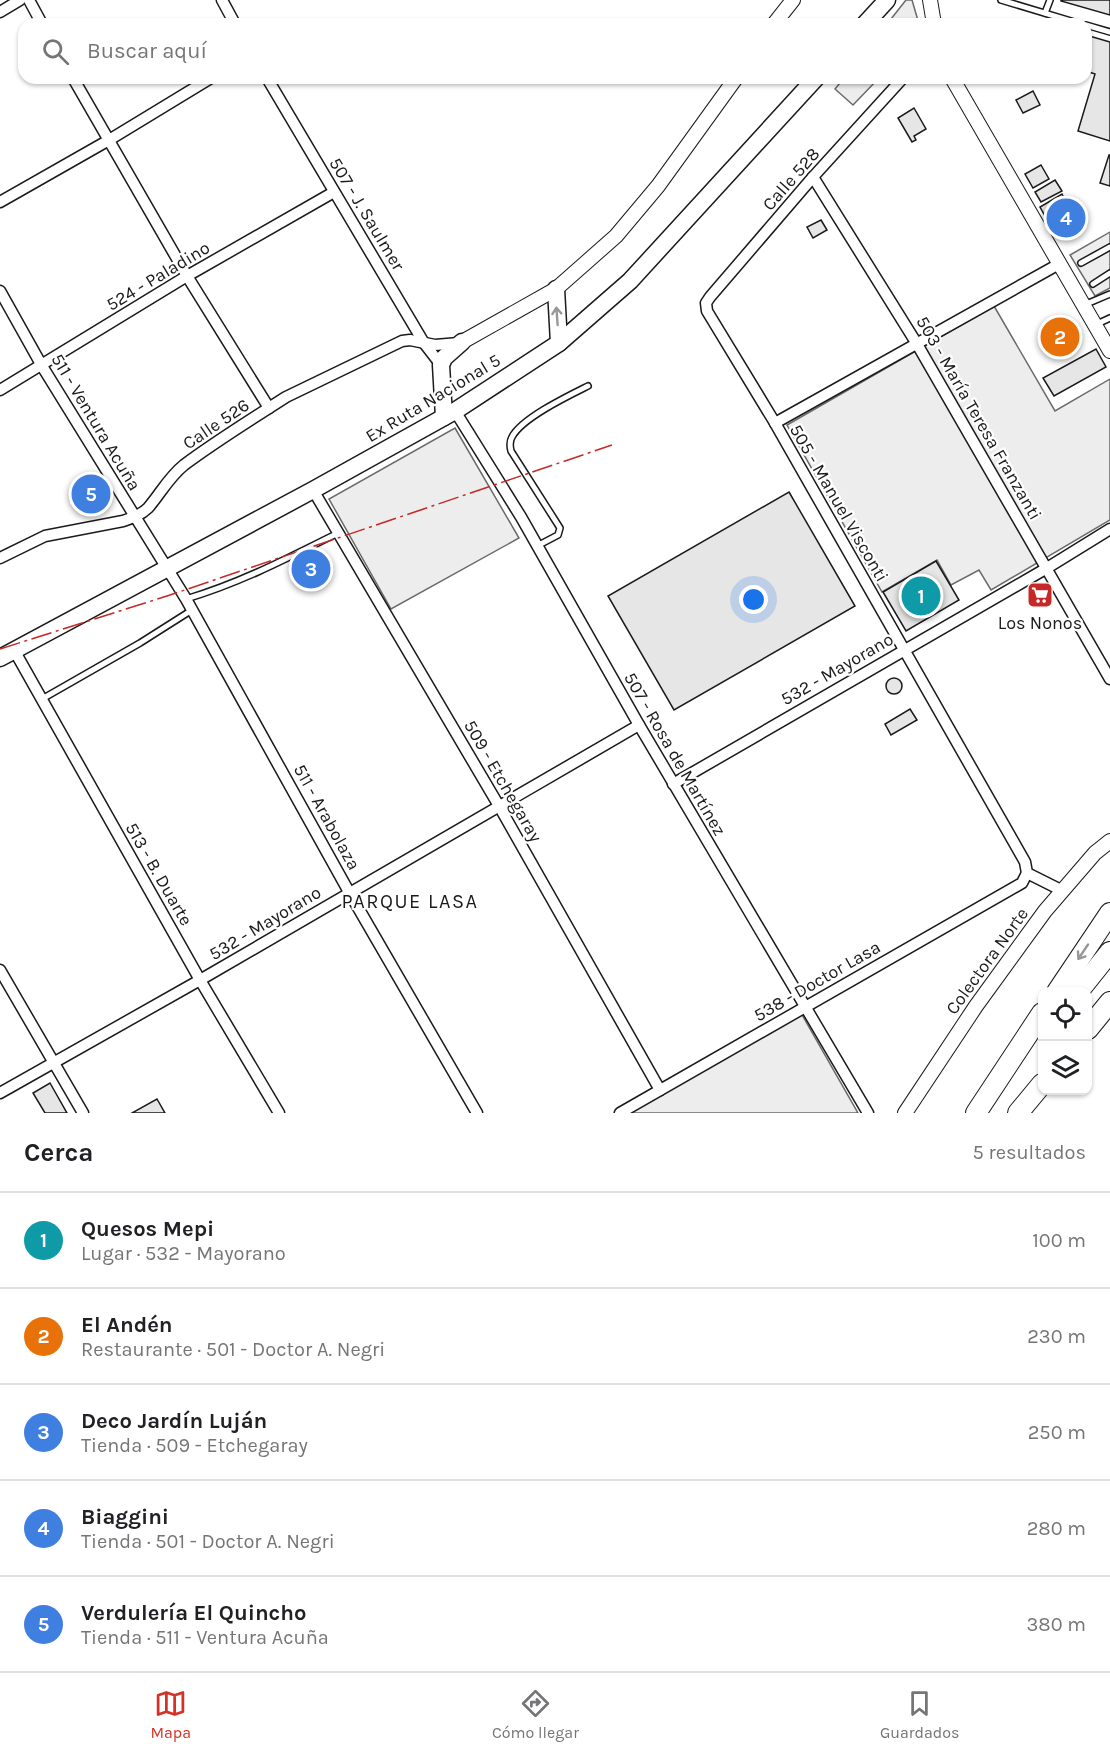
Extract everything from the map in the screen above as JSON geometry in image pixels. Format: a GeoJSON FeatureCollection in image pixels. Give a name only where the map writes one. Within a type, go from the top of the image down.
{"type":"FeatureCollection","features":[{"type":"Feature","properties":{"kind":"highway"},"geometry":{"type":"LineString","coordinates":[[1060,987],[1110,913]]}},
{"type":"Feature","properties":{"kind":"highway"},"geometry":{"type":"LineString","coordinates":[[1082,987],[1110,952]]}},
{"type":"Feature","properties":{"kind":"highway"},"geometry":{"type":"LineString","coordinates":[[1092,1024],[1110,1002]]}},
{"type":"Feature","properties":{"kind":"highway"},"geometry":{"type":"LineString","coordinates":[[1092,1036],[1110,1017]]}},
{"type":"Feature","properties":{"kind":"highway"},"geometry":{"type":"LineString","coordinates":[[977,1113],[1038,1019]]}},
{"type":"Feature","properties":{"kind":"highway"},"geometry":{"type":"LineString","coordinates":[[977,1113],[1038,1039]]}},
{"type":"Feature","properties":{"kind":"highway"},"geometry":{"type":"LineString","coordinates":[[1018,1113],[1038,1090]]}},
{"type":"Feature","properties":{"kind":"main road"},"geometry":{"type":"LineString","coordinates":[[870,18],[887,0]]}},
{"type":"Feature","properties":{"kind":"main road","name":"Ex Ruta Nacional 5"},"geometry":{"type":"LineString","coordinates":[[7,654],[313,490],[449,414],[559,343],[630,281],[811,84]]}},
{"type":"Feature","properties":{"kind":"main road"},"geometry":{"type":"LineString","coordinates":[[556,289],[559,343]]}},
{"type":"Feature","properties":{"kind":"main road"},"geometry":{"type":"LineString","coordinates":[[449,414],[441,365],[444,358],[462,342]]}},
{"type":"Feature","properties":{"kind":"street"},"geometry":{"type":"LineString","coordinates":[[0,12],[20,0]]}},
{"type":"Feature","properties":{"kind":"street"},"geometry":{"type":"LineString","coordinates":[[29,0],[39,18]]}},
{"type":"Feature","properties":{"kind":"street"},"geometry":{"type":"LineString","coordinates":[[222,0],[232,18]]}},
{"type":"Feature","properties":{"kind":"street"},"geometry":{"type":"LineString","coordinates":[[779,18],[794,0]]}},
{"type":"Feature","properties":{"kind":"street"},"geometry":{"type":"LineString","coordinates":[[930,0],[933,18]]}},
{"type":"Feature","properties":{"kind":"street"},"geometry":{"type":"LineString","coordinates":[[76,84],[187,276],[269,408]]}},
{"type":"Feature","properties":{"kind":"street"},"geometry":{"type":"LineString","coordinates":[[0,202],[201,84]]}},
{"type":"Feature","properties":{"kind":"street","name":"507 - J. Saulmer"},"geometry":{"type":"LineString","coordinates":[[271,84],[424,343],[441,365]]}},
{"type":"Feature","properties":{"kind":"street"},"geometry":{"type":"LineString","coordinates":[[462,342],[556,289],[598,253],[632,218],[732,84]]}},
{"type":"Feature","properties":{"kind":"street","name":"Calle 528"},"geometry":{"type":"LineString","coordinates":[[706,303],[813,177],[898,84]]}},
{"type":"Feature","properties":{"kind":"street"},"geometry":{"type":"LineString","coordinates":[[955,84],[1110,351]]}},
{"type":"Feature","properties":{"kind":"street","name":"503 - María Teresa Franzanti"},"geometry":{"type":"LineString","coordinates":[[813,177],[917,344],[1110,679]]}},
{"type":"Feature","properties":{"kind":"street","name":"524 - Paladino"},"geometry":{"type":"LineString","coordinates":[[0,390],[187,276],[334,192]]}},
{"type":"Feature","properties":{"kind":"street"},"geometry":{"type":"LineString","coordinates":[[774,423],[1059,264]]}},
{"type":"Feature","properties":{"kind":"street","name":"511 - Ventura Acuña"},"geometry":{"type":"LineString","coordinates":[[0,291],[42,366],[167,567]]}},
{"type":"Feature","properties":{"kind":"street","name":"505 - Manuel Visconti"},"geometry":{"type":"LineString","coordinates":[[706,303],[707,311],[774,423],[1024,862],[1027,873]]}},
{"type":"Feature","properties":{"kind":"street","name":"Calle 526"},"geometry":{"type":"LineString","coordinates":[[0,558],[45,536],[134,517],[148,507],[167,481],[184,466],[269,408],[286,397],[402,341],[445,345],[462,342]]}},
{"type":"Feature","properties":{"kind":"street","name":"507 - Rosa de Martínez"},"geometry":{"type":"LineString","coordinates":[[449,414],[537,546],[673,784],[868,1113]]}},
{"type":"Feature","properties":{"kind":"street","name":"509 - Etchegaray"},"geometry":{"type":"LineString","coordinates":[[313,490],[498,806],[660,1090]]}},
{"type":"Feature","properties":{"kind":"street","name":"532 - Mayorano"},"geometry":{"type":"LineString","coordinates":[[673,784],[1047,568],[1110,529]]}},
{"type":"Feature","properties":{"kind":"street","name":"511 - Arabolaza"},"geometry":{"type":"LineString","coordinates":[[167,567],[349,892],[477,1113]]}},
{"type":"Feature","properties":{"kind":"street","name":"513 - B. Duarte"},"geometry":{"type":"LineString","coordinates":[[7,654],[40,700],[279,1113]]}},
{"type":"Feature","properties":{"kind":"street","name":"532 - Mayorano"},"geometry":{"type":"LineString","coordinates":[[0,1093],[200,980],[639,725]]}},
{"type":"Feature","properties":{"kind":"street","name":"Colectora Norte"},"geometry":{"type":"LineString","coordinates":[[905,1113],[976,1006],[1045,911],[1095,854],[1110,841]]}},
{"type":"Feature","properties":{"kind":"street"},"geometry":{"type":"LineString","coordinates":[[1027,873],[1063,891]]}},
{"type":"Feature","properties":{"kind":"street","name":"538 - Doctor Lasa"},"geometry":{"type":"LineString","coordinates":[[620,1113],[1022,883],[1027,873]]}},
{"type":"Feature","properties":{"kind":"street"},"geometry":{"type":"LineString","coordinates":[[0,970],[83,1113]]}},
{"type":"Feature","properties":{"kind":"lane"},"geometry":{"type":"LineString","coordinates":[[1001,0],[1062,18]]}},
{"type":"Feature","properties":{"kind":"lane"},"geometry":{"type":"LineString","coordinates":[[1045,13],[1050,0]]}},
{"type":"Feature","properties":{"kind":"lane"},"geometry":{"type":"LineString","coordinates":[[1092,27],[1110,32]]}},
{"type":"Feature","properties":{"kind":"lane"},"geometry":{"type":"LineString","coordinates":[[1081,263],[1110,247]]}},
{"type":"Feature","properties":{"kind":"lane"},"geometry":{"type":"LineString","coordinates":[[1093,284],[1110,273]]}},
{"type":"Feature","properties":{"kind":"lane"},"geometry":{"type":"LineString","coordinates":[[1084,305],[1110,294]]}},
{"type":"Feature","properties":{"kind":"lane"},"geometry":{"type":"LineString","coordinates":[[1095,325],[1110,318]]}},
{"type":"Feature","properties":{"kind":"lane"},"geometry":{"type":"LineString","coordinates":[[537,546],[558,535],[560,528],[511,451],[509,444],[517,430],[545,409],[588,386]]}},
{"type":"Feature","properties":{"kind":"lane"},"geometry":{"type":"LineString","coordinates":[[186,599],[220,589],[257,573],[339,532]]}},
{"type":"Feature","properties":{"kind":"lane"},"geometry":{"type":"LineString","coordinates":[[40,700],[141,643],[192,610]]}},
{"type":"Feature","properties":{"kind":"shaded area"},"geometry":{"type":"Polygon","coordinates":[[[906,0],[912,0],[917,18],[892,18],[906,0]]]}},
{"type":"Feature","properties":{"kind":"shaded area"},"geometry":{"type":"Polygon","coordinates":[[[839,84],[873,84],[853,105],[835,89],[839,84]]]}},
{"type":"Feature","properties":{"kind":"shaded area"},"geometry":{"type":"Polygon","coordinates":[[[1110,232],[1110,288],[1095,296],[1070,255],[1110,232]]]}},
{"type":"Feature","properties":{"kind":"shaded area"},"geometry":{"type":"Polygon","coordinates":[[[994,306],[1055,411],[1110,379],[1110,520],[991,590],[979,570],[951,585],[937,560],[882,592],[787,425],[994,306]]]}},
{"type":"Feature","properties":{"kind":"shaded area"},"geometry":{"type":"Polygon","coordinates":[[[455,428],[519,538],[391,609],[329,499],[455,428]]]}},
{"type":"Feature","properties":{"kind":"shaded area"},"geometry":{"type":"Polygon","coordinates":[[[801,1013],[858,1113],[629,1113],[801,1013]]]}},
{"type":"Feature","properties":{"kind":"building"},"geometry":{"type":"Polygon","coordinates":[[[1061,0],[1110,0],[1110,15],[1061,1],[1061,0]]]}},
{"type":"Feature","properties":{"kind":"building"},"geometry":{"type":"Polygon","coordinates":[[[1092,37],[1110,42],[1110,141],[1078,131],[1095,74],[1092,73],[1092,37]]]}},
{"type":"Feature","properties":{"kind":"building"},"geometry":{"type":"Polygon","coordinates":[[[1033,91],[1040,105],[1023,113],[1016,100],[1033,91]]]}},
{"type":"Feature","properties":{"kind":"building"},"geometry":{"type":"Polygon","coordinates":[[[914,108],[926,129],[914,136],[916,140],[912,142],[898,118],[914,108]]]}},
{"type":"Feature","properties":{"kind":"building"},"geometry":{"type":"Polygon","coordinates":[[[1110,155],[1110,186],[1100,183],[1110,155]]]}},
{"type":"Feature","properties":{"kind":"building"},"geometry":{"type":"Polygon","coordinates":[[[1041,165],[1049,179],[1033,188],[1025,174],[1041,165]]]}},
{"type":"Feature","properties":{"kind":"building"},"geometry":{"type":"Polygon","coordinates":[[[1055,180],[1062,191],[1041,202],[1035,192],[1055,180]]]}},
{"type":"Feature","properties":{"kind":"building"},"geometry":{"type":"Polygon","coordinates":[[[1062,194],[1077,221],[1055,234],[1040,207],[1062,194]]]}},
{"type":"Feature","properties":{"kind":"building"},"geometry":{"type":"Polygon","coordinates":[[[821,220],[827,230],[813,238],[807,227],[821,220]]]}},
{"type":"Feature","properties":{"kind":"building"},"geometry":{"type":"Polygon","coordinates":[[[1096,349],[1106,367],[1054,396],[1043,378],[1096,349]]]}},
{"type":"Feature","properties":{"kind":"building"},"geometry":{"type":"Polygon","coordinates":[[[789,492],[855,606],[674,710],[608,596],[789,492]]]}},
{"type":"Feature","properties":{"kind":"building"},"geometry":{"type":"Polygon","coordinates":[[[936,561],[959,600],[906,631],[883,592],[936,561]]]}},
{"type":"Feature","properties":{"kind":"building"},"geometry":{"type":"Polygon","coordinates":[[[894,678],[902,686],[894,694],[886,686],[894,678]]]}},
{"type":"Feature","properties":{"kind":"building"},"geometry":{"type":"Polygon","coordinates":[[[910,709],[917,720],[891,735],[885,724],[910,709]]]}},
{"type":"Feature","properties":{"kind":"building"},"geometry":{"type":"Polygon","coordinates":[[[50,1083],[67,1113],[45,1113],[33,1093],[50,1083]]]}},
{"type":"Feature","properties":{"kind":"building"},"geometry":{"type":"Polygon","coordinates":[[[157,1099],[165,1113],[132,1113],[157,1099]]]}},
{"type":"Feature","properties":{"kind":"power"},"geometry":{"type":"LineString","coordinates":[[0,649],[167,596],[612,445]]}},
{"type":"Feature","properties":{"kind":"place","name":"Biaggini"},"geometry":{"type":"Point","coordinates":[1066,218]}},
{"type":"Feature","properties":{"kind":"place","name":"El Andén"},"geometry":{"type":"Point","coordinates":[1060,337]}},
{"type":"Feature","properties":{"kind":"place","name":"Verdulería El Quincho"},"geometry":{"type":"Point","coordinates":[91,494]}},
{"type":"Feature","properties":{"kind":"place","name":"Deco Jardín Luján"},"geometry":{"type":"Point","coordinates":[311,569]}},
{"type":"Feature","properties":{"kind":"place","name":"Los Nonos"},"geometry":{"type":"Point","coordinates":[1040,595]}},
{"type":"Feature","properties":{"kind":"place","name":"Quesos Mepi"},"geometry":{"type":"Point","coordinates":[921,596]}},
{"type":"Feature","properties":{"kind":"district","name":"PARQUE LASA"},"geometry":{"type":"Point","coordinates":[410,901]}}]}
